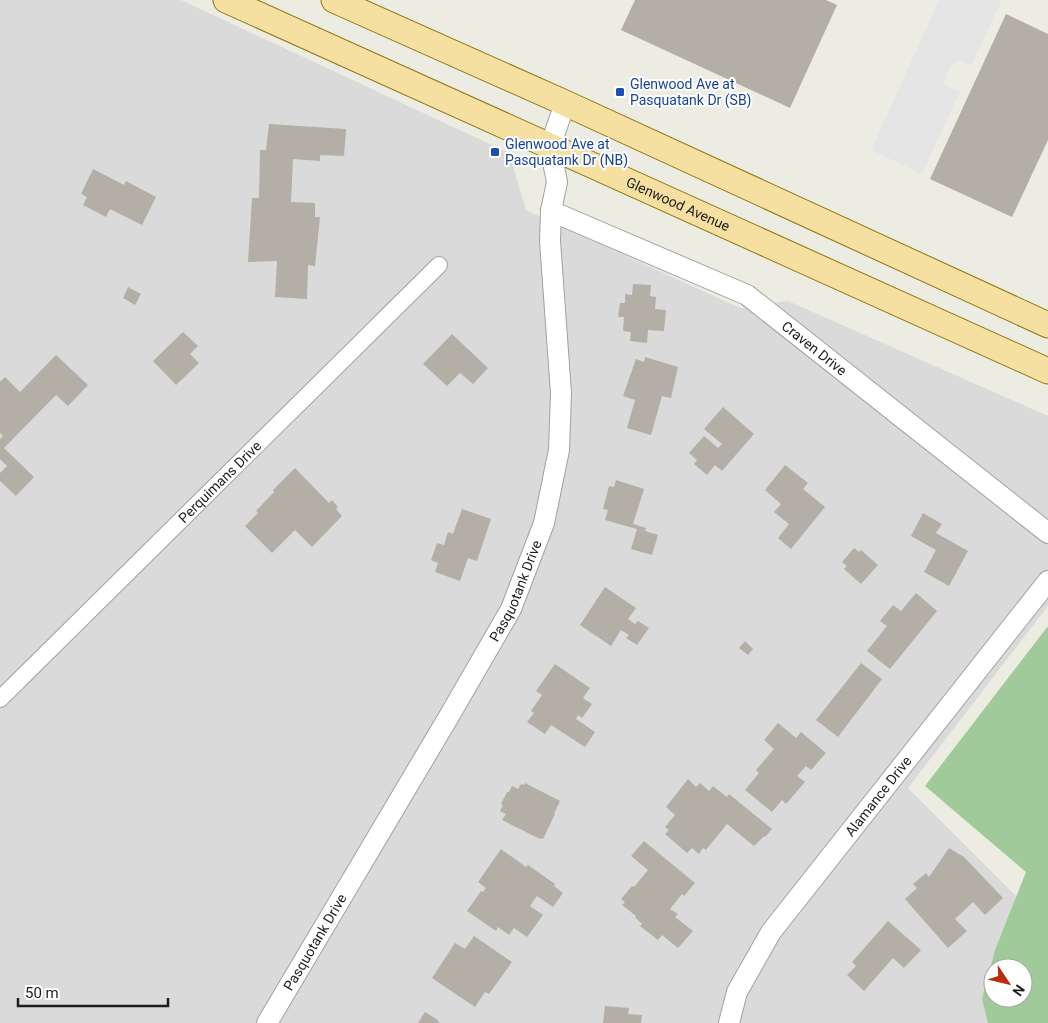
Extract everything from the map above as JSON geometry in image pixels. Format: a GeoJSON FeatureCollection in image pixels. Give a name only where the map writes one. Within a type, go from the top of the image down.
{"type":"FeatureCollection","features":[{"type":"Feature","properties":{"kind":"main road","name":"Glenwood Avenue"},"geometry":{"type":"LineString","coordinates":[[226,0],[550,147],[1047,365]]}},
{"type":"Feature","properties":{"kind":"main road"},"geometry":{"type":"LineString","coordinates":[[334,0],[565,103],[1048,325]]}},
{"type":"Feature","properties":{"kind":"street"},"geometry":{"type":"LineString","coordinates":[[550,147],[565,103]]}},
{"type":"Feature","properties":{"kind":"street","name":"Pasquotank Drive"},"geometry":{"type":"LineString","coordinates":[[267,1023],[511,609],[544,523],[559,450],[561,392],[550,241],[551,211],[557,182],[550,147]]}},
{"type":"Feature","properties":{"kind":"street","name":"Craven Drive"},"geometry":{"type":"LineString","coordinates":[[551,211],[747,295],[1048,533]]}},
{"type":"Feature","properties":{"kind":"street","name":"Perquimans Drive"},"geometry":{"type":"LineString","coordinates":[[0,698],[439,265]]}},
{"type":"Feature","properties":{"kind":"street","name":"Alamance Drive"},"geometry":{"type":"LineString","coordinates":[[729,1023],[737,992],[771,932],[1048,581]]}},
{"type":"Feature","properties":{"kind":"shaded area"},"geometry":{"type":"Polygon","coordinates":[[[0,0],[181,0],[509,153],[526,210],[740,308],[788,301],[1048,416],[1048,606],[908,788],[1048,928],[1048,1023],[0,1023],[0,0]]]}},
{"type":"Feature","properties":{"kind":"shaded area"},"geometry":{"type":"Polygon","coordinates":[[[939,0],[1002,0],[971,66],[960,60],[950,66],[944,83],[960,92],[922,174],[871,150],[939,0]]]}},
{"type":"Feature","properties":{"kind":"green space"},"geometry":{"type":"Polygon","coordinates":[[[1048,626],[1048,1023],[988,1023],[984,1008],[1033,1008],[1033,958],[993,958],[1026,872],[925,786],[1048,626]]]}},
{"type":"Feature","properties":{"kind":"building"},"geometry":{"type":"Polygon","coordinates":[[[635,0],[826,0],[837,5],[790,108],[621,30],[635,0]]]}},
{"type":"Feature","properties":{"kind":"building"},"geometry":{"type":"Polygon","coordinates":[[[1006,14],[1048,34],[1048,140],[1012,217],[930,179],[1006,14]]]}},
{"type":"Feature","properties":{"kind":"building"},"geometry":{"type":"Polygon","coordinates":[[[269,124],[346,129],[344,156],[320,155],[320,161],[293,159],[291,202],[315,203],[315,217],[320,217],[315,266],[308,265],[307,299],[275,297],[277,261],[248,262],[252,198],[259,198],[260,150],[266,150],[269,124]]]}},
{"type":"Feature","properties":{"kind":"building"},"geometry":{"type":"Polygon","coordinates":[[[93,169],[124,185],[126,181],[156,197],[142,225],[110,209],[106,217],[83,205],[87,197],[81,194],[93,169]]]}},
{"type":"Feature","properties":{"kind":"building"},"geometry":{"type":"Polygon","coordinates":[[[633,284],[651,285],[650,296],[656,297],[655,309],[666,310],[664,331],[648,330],[647,343],[630,341],[631,332],[623,331],[624,317],[618,317],[620,303],[625,303],[625,294],[632,295],[633,284]]]}},
{"type":"Feature","properties":{"kind":"building"},"geometry":{"type":"Polygon","coordinates":[[[128,287],[141,294],[135,305],[123,298],[128,287]]]}},
{"type":"Feature","properties":{"kind":"building"},"geometry":{"type":"Polygon","coordinates":[[[183,332],[198,346],[190,354],[199,363],[176,385],[153,361],[183,332]]]}},
{"type":"Feature","properties":{"kind":"building"},"geometry":{"type":"Polygon","coordinates":[[[452,334],[488,368],[473,384],[460,373],[447,386],[423,364],[452,334]]]}},
{"type":"Feature","properties":{"kind":"building"},"geometry":{"type":"Polygon","coordinates":[[[56,355],[88,385],[68,406],[56,395],[4,448],[34,477],[16,496],[0,481],[0,473],[7,466],[0,459],[0,439],[3,436],[0,433],[0,382],[5,377],[20,392],[56,355]]]}},
{"type":"Feature","properties":{"kind":"building"},"geometry":{"type":"Polygon","coordinates":[[[645,357],[678,367],[671,398],[662,396],[651,435],[627,428],[635,400],[623,396],[636,359],[644,362],[645,357]]]}},
{"type":"Feature","properties":{"kind":"building"},"geometry":{"type":"Polygon","coordinates":[[[723,407],[754,434],[722,471],[715,465],[707,475],[694,464],[697,460],[689,453],[704,436],[718,448],[722,444],[704,429],[723,407]]]}},
{"type":"Feature","properties":{"kind":"building"},"geometry":{"type":"Polygon","coordinates":[[[785,465],[808,483],[803,489],[825,507],[791,549],[778,538],[789,524],[774,512],[781,504],[765,490],[785,465]]]}},
{"type":"Feature","properties":{"kind":"building"},"geometry":{"type":"Polygon","coordinates":[[[295,468],[329,503],[332,500],[342,516],[312,547],[295,530],[272,553],[245,526],[258,513],[256,511],[274,492],[273,490],[295,468]]]}},
{"type":"Feature","properties":{"kind":"building"},"geometry":{"type":"Polygon","coordinates":[[[616,480],[644,489],[633,524],[646,528],[645,531],[658,535],[652,555],[631,549],[637,529],[605,520],[608,510],[603,509],[609,486],[614,487],[616,480]]]}},
{"type":"Feature","properties":{"kind":"building"},"geometry":{"type":"Polygon","coordinates":[[[462,509],[491,519],[477,561],[468,558],[460,581],[435,572],[438,563],[431,560],[437,543],[444,545],[448,532],[453,534],[462,509]]]}},
{"type":"Feature","properties":{"kind":"building"},"geometry":{"type":"Polygon","coordinates":[[[923,513],[942,524],[936,533],[968,551],[949,586],[924,572],[936,550],[911,536],[923,513]]]}},
{"type":"Feature","properties":{"kind":"building"},"geometry":{"type":"Polygon","coordinates":[[[854,548],[859,552],[861,550],[878,565],[861,584],[844,569],[847,566],[842,562],[854,548]]]}},
{"type":"Feature","properties":{"kind":"building"},"geometry":{"type":"Polygon","coordinates":[[[605,587],[636,608],[628,619],[635,624],[638,621],[649,628],[637,645],[626,638],[629,635],[621,630],[611,646],[580,625],[605,587]]]}},
{"type":"Feature","properties":{"kind":"building"},"geometry":{"type":"Polygon","coordinates":[[[916,593],[937,611],[890,669],[867,651],[887,626],[880,621],[893,605],[901,611],[916,593]]]}},
{"type":"Feature","properties":{"kind":"building"},"geometry":{"type":"Polygon","coordinates":[[[745,641],[753,649],[748,655],[739,648],[745,641]]]}},
{"type":"Feature","properties":{"kind":"building"},"geometry":{"type":"Polygon","coordinates":[[[861,663],[882,679],[838,737],[816,720],[861,663]]]}},
{"type":"Feature","properties":{"kind":"building"},"geometry":{"type":"Polygon","coordinates":[[[555,664],[590,688],[583,698],[592,704],[582,718],[578,715],[576,719],[595,732],[585,747],[551,725],[545,734],[527,722],[534,713],[531,711],[542,695],[536,691],[555,664]]]}},
{"type":"Feature","properties":{"kind":"building"},"geometry":{"type":"Polygon","coordinates":[[[778,723],[796,738],[801,732],[826,753],[811,770],[806,766],[797,776],[805,782],[786,804],[782,800],[772,812],[745,790],[759,773],[756,770],[774,749],[764,740],[778,723]]]}},
{"type":"Feature","properties":{"kind":"building"},"geometry":{"type":"Polygon","coordinates":[[[688,779],[696,787],[700,783],[709,791],[713,786],[727,797],[729,794],[772,829],[754,846],[727,824],[706,850],[703,848],[699,854],[692,848],[687,853],[665,834],[669,830],[665,827],[675,815],[666,807],[688,779]]]}},
{"type":"Feature","properties":{"kind":"building"},"geometry":{"type":"Polygon","coordinates":[[[525,783],[560,801],[543,839],[502,820],[506,814],[500,811],[503,805],[501,804],[507,792],[509,792],[512,786],[518,789],[521,784],[524,785],[525,783]]]}},
{"type":"Feature","properties":{"kind":"building"},"geometry":{"type":"Polygon","coordinates":[[[644,841],[695,883],[684,896],[682,894],[670,909],[678,914],[675,917],[693,931],[678,948],[662,935],[658,940],[640,926],[642,924],[636,916],[622,905],[625,902],[621,899],[648,870],[631,856],[644,841]]]}},
{"type":"Feature","properties":{"kind":"building"},"geometry":{"type":"Polygon","coordinates":[[[949,848],[964,857],[1003,898],[985,915],[973,902],[955,919],[967,931],[948,948],[905,899],[917,888],[913,884],[926,873],[929,877],[949,848]]]}},
{"type":"Feature","properties":{"kind":"building"},"geometry":{"type":"Polygon","coordinates":[[[501,849],[526,867],[528,865],[555,884],[554,886],[563,893],[553,907],[537,896],[530,906],[543,915],[527,937],[514,928],[509,935],[498,927],[496,931],[467,911],[481,891],[483,892],[486,888],[478,882],[501,849]]]}},
{"type":"Feature","properties":{"kind":"building"},"geometry":{"type":"Polygon","coordinates":[[[888,921],[921,950],[904,968],[893,958],[864,991],[847,975],[856,966],[852,962],[888,921]]]}},
{"type":"Feature","properties":{"kind":"building"},"geometry":{"type":"Polygon","coordinates":[[[474,936],[512,962],[489,994],[485,992],[475,1007],[432,978],[455,943],[465,949],[474,936]]]}},
{"type":"Feature","properties":{"kind":"building"},"geometry":{"type":"Polygon","coordinates":[[[605,1006],[629,1008],[628,1014],[642,1015],[641,1023],[603,1023],[605,1006]]]}},
{"type":"Feature","properties":{"kind":"building"},"geometry":{"type":"Polygon","coordinates":[[[425,1012],[438,1020],[441,1023],[418,1023],[425,1012]]]}},
{"type":"Feature","properties":{"kind":"place","name":"Glenwood Ave at Pasquatank Dr (SB)"},"geometry":{"type":"Point","coordinates":[620,92]}},
{"type":"Feature","properties":{"kind":"place","name":"Glenwood Ave at Pasquatank Dr (NB)"},"geometry":{"type":"Point","coordinates":[495,152]}}]}
